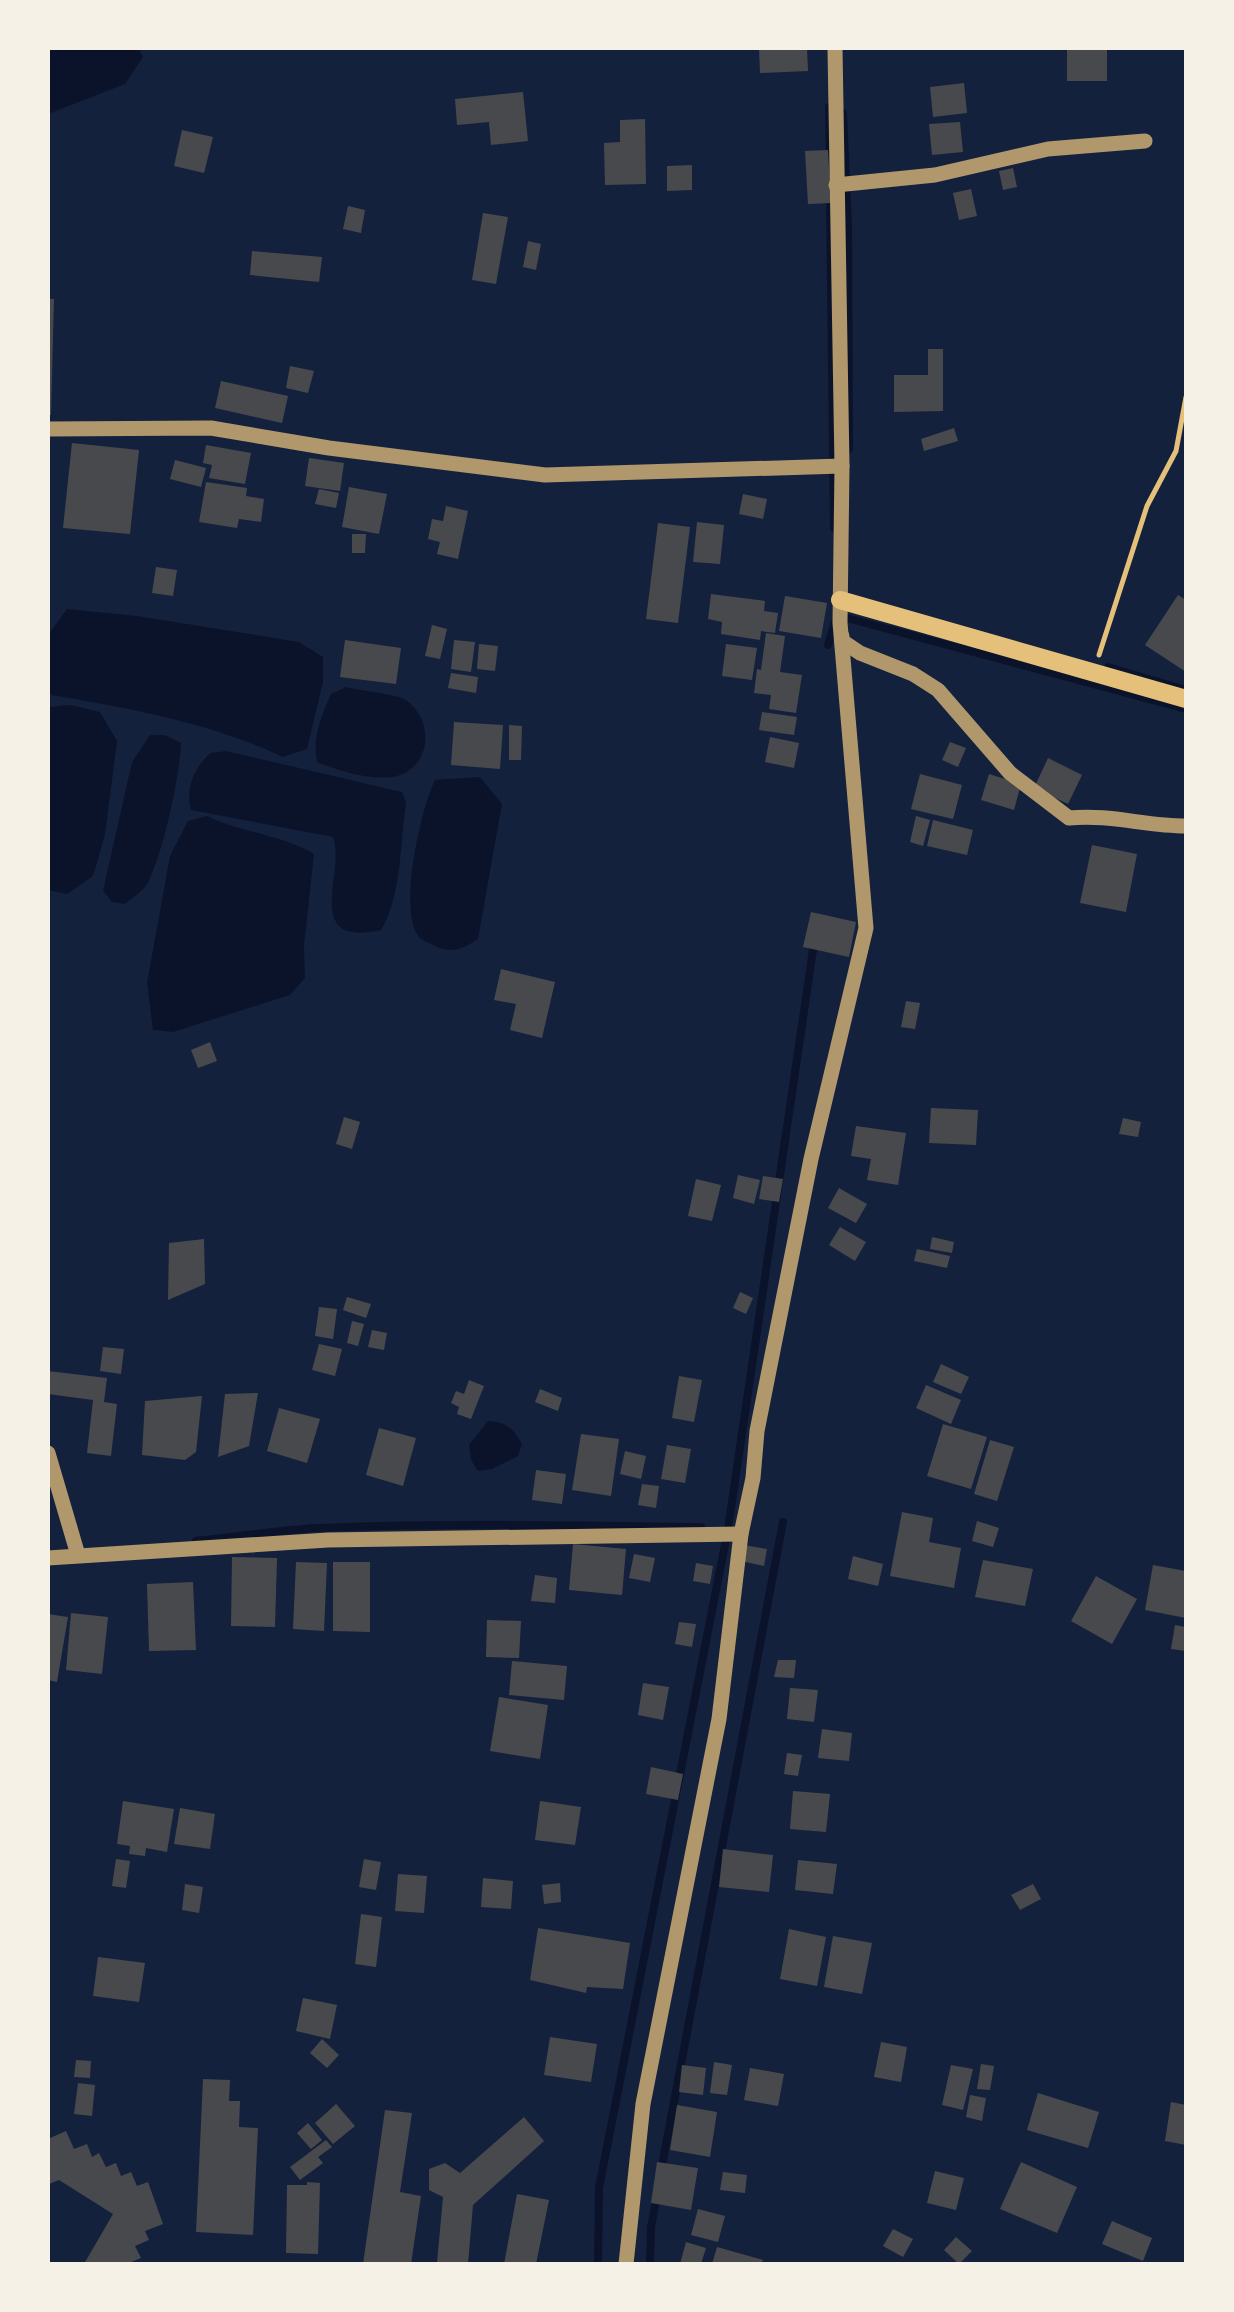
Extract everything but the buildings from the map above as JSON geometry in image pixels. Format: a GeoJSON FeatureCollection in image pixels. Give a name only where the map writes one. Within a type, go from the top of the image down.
{"type":"FeatureCollection","features":[{"type":"Feature","properties":{"kind":"main road"},"geometry":{"type":"LineString","coordinates":[[840,600],[1186,699]]}},
{"type":"Feature","properties":{"kind":"street"},"geometry":{"type":"LineString","coordinates":[[626,2264],[643,2104],[716,1737],[757,1431],[811,1159],[866,928],[840,623],[842,466],[835,48]]}},
{"type":"Feature","properties":{"kind":"street"},"geometry":{"type":"LineString","coordinates":[[836,185],[934,175],[1048,149],[1145,140]]}},
{"type":"Feature","properties":{"kind":"street"},"geometry":{"type":"LineString","coordinates":[[48,429],[211,428],[329,448],[545,475],[842,466]]}},
{"type":"Feature","properties":{"kind":"street"},"geometry":{"type":"LineString","coordinates":[[840,623],[842,641],[938,690],[1010,773],[1069,818],[1098,815],[1156,826],[1186,826]]}},
{"type":"Feature","properties":{"kind":"street"},"geometry":{"type":"LineString","coordinates":[[48,1453],[78,1554]]}},
{"type":"Feature","properties":{"kind":"street"},"geometry":{"type":"LineString","coordinates":[[48,1558],[328,1540],[741,1534]]}},
{"type":"Feature","properties":{"kind":"path"},"geometry":{"type":"LineString","coordinates":[[1093,672],[1147,506],[1176,451],[1186,397]]}},
{"type":"Feature","properties":{"kind":"water"},"geometry":{"type":"Polygon","coordinates":[[[48,48],[138,48],[143,57],[125,84],[48,114],[48,48]]]}},
{"type":"Feature","properties":{"kind":"water"},"geometry":{"type":"Polygon","coordinates":[[[67,609],[299,642],[323,657],[323,682],[307,749],[283,757],[199,726],[51,695],[48,635],[67,609]]]}},
{"type":"Feature","properties":{"kind":"water"},"geometry":{"type":"Polygon","coordinates":[[[346,687],[401,698],[416,709],[422,720],[425,744],[415,765],[405,773],[374,777],[317,762],[317,736],[324,711],[331,694],[346,687]]]}},
{"type":"Feature","properties":{"kind":"water"},"geometry":{"type":"Polygon","coordinates":[[[70,705],[100,712],[117,741],[105,835],[93,876],[67,894],[48,890],[48,707],[70,705]]]}},
{"type":"Feature","properties":{"kind":"water"},"geometry":{"type":"Polygon","coordinates":[[[150,735],[164,735],[181,743],[170,814],[148,883],[125,904],[112,902],[103,891],[132,762],[150,735]]]}},
{"type":"Feature","properties":{"kind":"water"},"geometry":{"type":"Polygon","coordinates":[[[226,751],[402,792],[406,803],[399,868],[393,901],[381,930],[357,933],[342,928],[334,918],[333,837],[191,810],[189,794],[195,772],[210,753],[226,751]]]}},
{"type":"Feature","properties":{"kind":"water"},"geometry":{"type":"Polygon","coordinates":[[[480,777],[502,804],[478,939],[462,948],[447,950],[421,939],[414,926],[413,861],[435,780],[480,777]]]}},
{"type":"Feature","properties":{"kind":"water"},"geometry":{"type":"Polygon","coordinates":[[[207,816],[314,854],[304,946],[305,978],[290,995],[173,1032],[153,1030],[147,983],[170,856],[188,821],[207,816]]]}},
{"type":"Feature","properties":{"kind":"water"},"geometry":{"type":"Polygon","coordinates":[[[488,1421],[508,1427],[522,1444],[518,1456],[492,1469],[478,1471],[471,1460],[469,1445],[488,1421]]]}},
{"type":"Feature","properties":{"kind":"waterway"},"geometry":{"type":"LineString","coordinates":[[829,107],[830,168]]}},
{"type":"Feature","properties":{"kind":"waterway"},"geometry":{"type":"LineString","coordinates":[[843,113],[849,449]]}},
{"type":"Feature","properties":{"kind":"waterway"},"geometry":{"type":"LineString","coordinates":[[830,197],[834,528]]}},
{"type":"Feature","properties":{"kind":"waterway"},"geometry":{"type":"LineString","coordinates":[[847,618],[1186,709]]}},
{"type":"Feature","properties":{"kind":"waterway"},"geometry":{"type":"LineString","coordinates":[[828,645],[835,622]]}},
{"type":"Feature","properties":{"kind":"waterway"},"geometry":{"type":"LineString","coordinates":[[1108,667],[1186,690]]}},
{"type":"Feature","properties":{"kind":"waterway"},"geometry":{"type":"LineString","coordinates":[[598,2264],[599,2188],[728,1529],[814,943]]}},
{"type":"Feature","properties":{"kind":"waterway"},"geometry":{"type":"LineString","coordinates":[[661,2171],[783,1522]]}},
{"type":"Feature","properties":{"kind":"waterway"},"geometry":{"type":"LineString","coordinates":[[196,1541],[366,1526],[701,1527]]}},
{"type":"Feature","properties":{"kind":"waterway"},"geometry":{"type":"LineString","coordinates":[[650,2264],[657,2195]]}}]}
